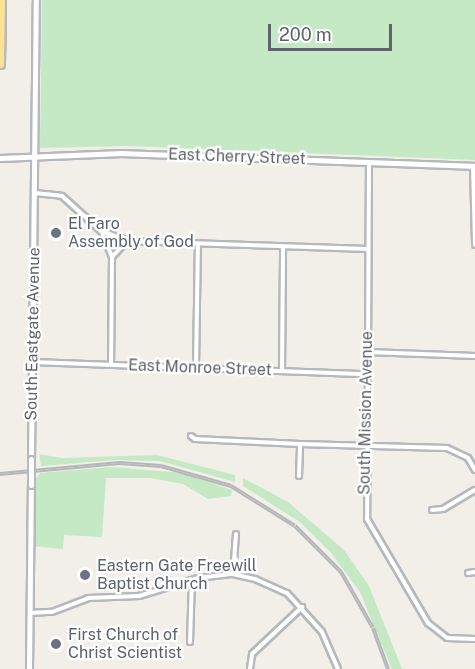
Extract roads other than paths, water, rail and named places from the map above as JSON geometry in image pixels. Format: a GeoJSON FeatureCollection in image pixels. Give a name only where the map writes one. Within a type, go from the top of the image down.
{"type":"FeatureCollection","features":[{"type":"Feature","properties":{"kind":"highway"},"geometry":{"type":"LineString","coordinates":[[0,64],[1,0]]}},
{"type":"Feature","properties":{"kind":"street","name":"South Eastgate Avenue"},"geometry":{"type":"LineString","coordinates":[[28,669],[36,0]]}},
{"type":"Feature","properties":{"kind":"street","name":"East Cherry Street"},"geometry":{"type":"LineString","coordinates":[[0,158],[122,153],[474,166]]}},
{"type":"Feature","properties":{"kind":"street","name":"South Mission Avenue"},"geometry":{"type":"LineString","coordinates":[[369,162],[365,508],[372,529],[420,613],[447,638],[475,639]]}},
{"type":"Feature","properties":{"kind":"street"},"geometry":{"type":"LineString","coordinates":[[474,166],[475,245]]}},
{"type":"Feature","properties":{"kind":"street"},"geometry":{"type":"LineString","coordinates":[[35,193],[67,199],[101,231],[128,241],[368,249]]}},
{"type":"Feature","properties":{"kind":"street"},"geometry":{"type":"LineString","coordinates":[[101,231],[112,257],[111,364]]}},
{"type":"Feature","properties":{"kind":"street"},"geometry":{"type":"LineString","coordinates":[[112,257],[117,247],[128,241]]}},
{"type":"Feature","properties":{"kind":"street"},"geometry":{"type":"LineString","coordinates":[[196,368],[198,244]]}},
{"type":"Feature","properties":{"kind":"street"},"geometry":{"type":"LineString","coordinates":[[282,371],[283,247]]}},
{"type":"Feature","properties":{"kind":"street"},"geometry":{"type":"LineString","coordinates":[[368,352],[475,356]]}},
{"type":"Feature","properties":{"kind":"street","name":"East Monroe Street"},"geometry":{"type":"LineString","coordinates":[[32,362],[367,374]]}},
{"type":"Feature","properties":{"kind":"street"},"geometry":{"type":"LineString","coordinates":[[191,436],[195,439],[300,444],[447,448],[461,453],[474,467]]}},
{"type":"Feature","properties":{"kind":"street"},"geometry":{"type":"LineString","coordinates":[[299,476],[300,444]]}},
{"type":"Feature","properties":{"kind":"street"},"geometry":{"type":"LineString","coordinates":[[432,510],[443,509],[475,490]]}},
{"type":"Feature","properties":{"kind":"street"},"geometry":{"type":"LineString","coordinates":[[233,574],[236,534]]}},
{"type":"Feature","properties":{"kind":"street"},"geometry":{"type":"LineString","coordinates":[[468,573],[475,572]]}},
{"type":"Feature","properties":{"kind":"street"},"geometry":{"type":"LineString","coordinates":[[30,614],[52,612],[88,598],[139,596],[192,580],[233,574],[272,585],[302,607],[322,632],[338,669]]}},
{"type":"Feature","properties":{"kind":"street"},"geometry":{"type":"LineString","coordinates":[[190,642],[192,580]]}},
{"type":"Feature","properties":{"kind":"street"},"geometry":{"type":"LineString","coordinates":[[250,669],[252,654],[302,607]]}},
{"type":"Feature","properties":{"kind":"railway"},"geometry":{"type":"LineString","coordinates":[[0,474],[119,463],[161,466],[231,486],[295,526],[341,572],[373,628],[388,669]]}},
{"type":"Feature","properties":{"kind":"place","name":"El Faro Assembly of God"},"geometry":{"type":"Point","coordinates":[56,233]}},
{"type":"Feature","properties":{"kind":"place","name":"Eastern Gate Freewill Baptist Church"},"geometry":{"type":"Point","coordinates":[85,575]}},
{"type":"Feature","properties":{"kind":"place","name":"First Church of Christ Scientist"},"geometry":{"type":"Point","coordinates":[56,644]}}]}
